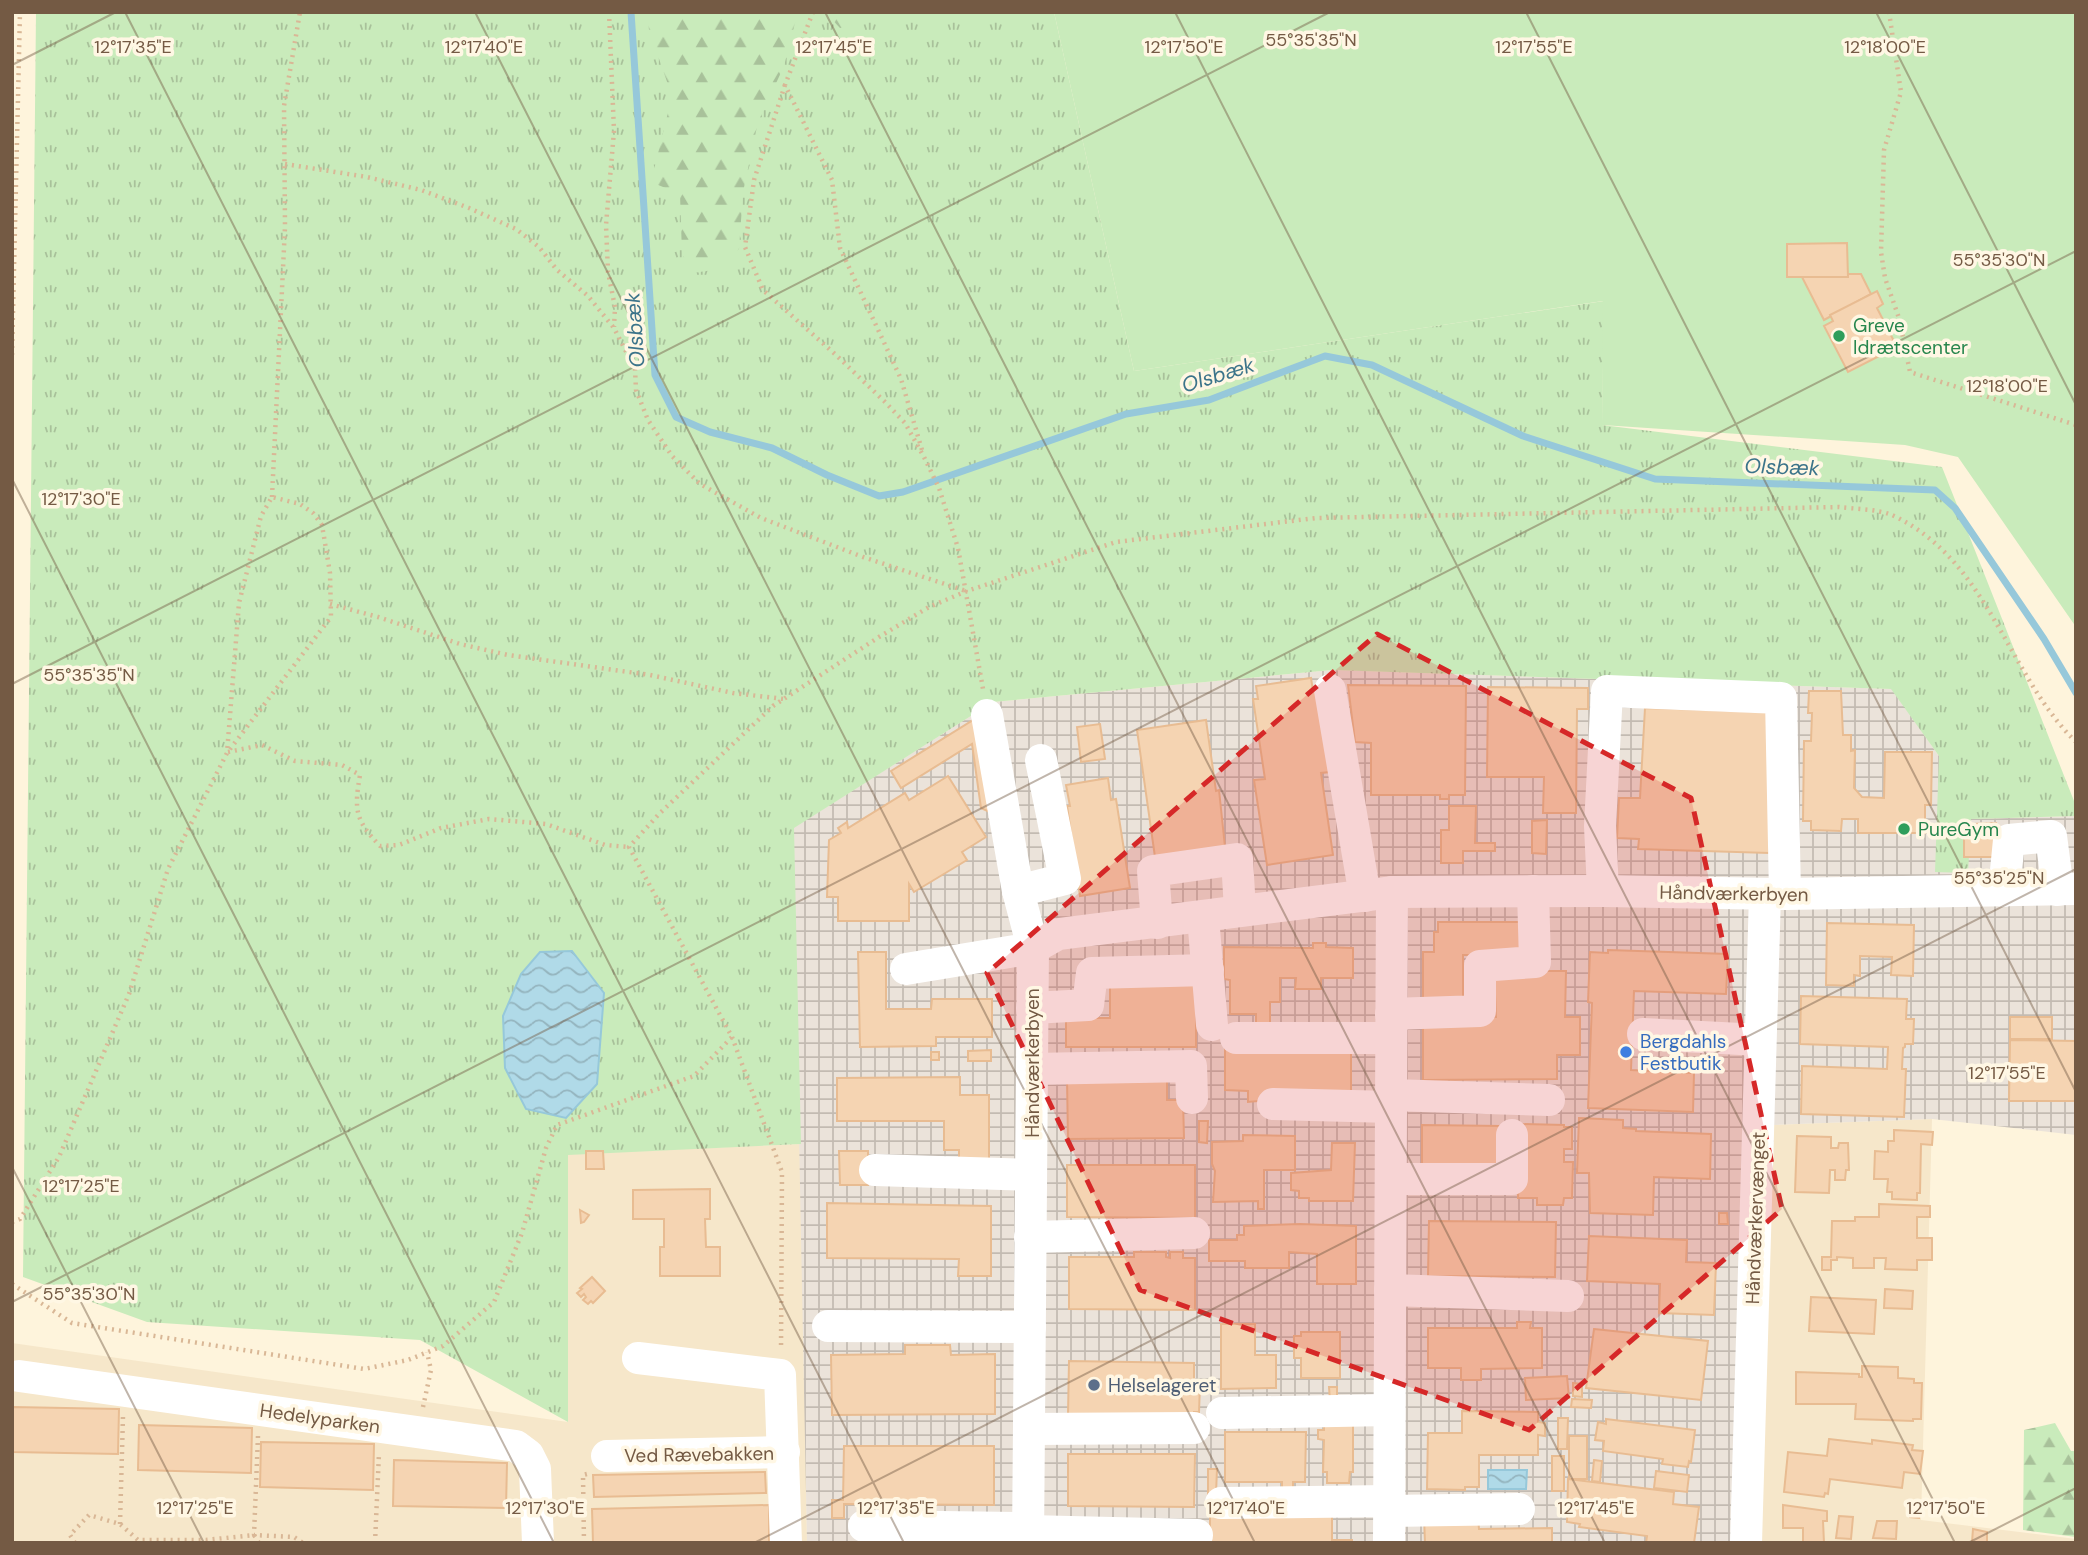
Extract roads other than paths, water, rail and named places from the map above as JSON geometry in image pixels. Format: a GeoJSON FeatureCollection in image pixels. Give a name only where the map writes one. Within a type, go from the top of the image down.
{"type":"FeatureCollection","features":[{"type":"Feature","properties":{"kind":"street"},"geometry":{"type":"LineString","coordinates":[[1330,690],[1379,894],[1391,1026],[1389,1543]]}},
{"type":"Feature","properties":{"kind":"street","name":"Håndværkervænget"},"geometry":{"type":"LineString","coordinates":[[1603,891],[1600,826],[1607,691],[1781,698],[1775,894],[1760,1040],[1746,1543]]}},
{"type":"Feature","properties":{"kind":"street"},"geometry":{"type":"LineString","coordinates":[[906,969],[1033,948],[1018,891],[987,715]]}},
{"type":"Feature","properties":{"kind":"street"},"geometry":{"type":"LineString","coordinates":[[1018,891],[1065,878],[1041,760]]}},
{"type":"Feature","properties":{"kind":"street"},"geometry":{"type":"LineString","coordinates":[[2004,891],[2008,840],[2051,836],[2067,890]]}},
{"type":"Feature","properties":{"kind":"street"},"geometry":{"type":"LineString","coordinates":[[1157,923],[1153,871],[1237,859],[1240,910]]}},
{"type":"Feature","properties":{"kind":"street","name":"Håndværkerbyen"},"geometry":{"type":"LineString","coordinates":[[1028,1534],[1033,948],[1058,934],[1379,894],[1603,891],[1775,894],[2067,890]]}},
{"type":"Feature","properties":{"kind":"street"},"geometry":{"type":"LineString","coordinates":[[1203,917],[1208,970],[1224,1031],[1391,1026],[1480,1011],[1480,966],[1535,962],[1533,891]]}},
{"type":"Feature","properties":{"kind":"street"},"geometry":{"type":"LineString","coordinates":[[1032,1008],[1088,1004],[1092,973],[1208,970]]}},
{"type":"Feature","properties":{"kind":"street"},"geometry":{"type":"LineString","coordinates":[[1643,1034],[1760,1040]]}},
{"type":"Feature","properties":{"kind":"street"},"geometry":{"type":"LineString","coordinates":[[1032,1069],[1191,1066],[1192,1098]]}},
{"type":"Feature","properties":{"kind":"street"},"geometry":{"type":"LineString","coordinates":[[1273,1104],[1549,1100]]}},
{"type":"Feature","properties":{"kind":"street"},"geometry":{"type":"LineString","coordinates":[[1391,1179],[1512,1179],[1512,1135]]}},
{"type":"Feature","properties":{"kind":"street"},"geometry":{"type":"LineString","coordinates":[[875,1170],[1031,1175]]}},
{"type":"Feature","properties":{"kind":"street"},"geometry":{"type":"LineString","coordinates":[[1030,1237],[1195,1233]]}},
{"type":"Feature","properties":{"kind":"street"},"geometry":{"type":"LineString","coordinates":[[1390,1290],[1568,1296]]}},
{"type":"Feature","properties":{"kind":"street"},"geometry":{"type":"LineString","coordinates":[[828,1326],[1030,1327]]}},
{"type":"Feature","properties":{"kind":"street"},"geometry":{"type":"LineString","coordinates":[[638,1358],[780,1375],[784,1452]]}},
{"type":"Feature","properties":{"kind":"street","name":"Hedelyparken"},"geometry":{"type":"LineString","coordinates":[[19,1376],[516,1446],[528,1455],[536,1469],[538,1543]]}},
{"type":"Feature","properties":{"kind":"street"},"geometry":{"type":"LineString","coordinates":[[1222,1413],[1389,1410]]}},
{"type":"Feature","properties":{"kind":"street"},"geometry":{"type":"LineString","coordinates":[[1029,1429],[1194,1428]]}},
{"type":"Feature","properties":{"kind":"street","name":"Ved Rævebakken"},"geometry":{"type":"LineString","coordinates":[[607,1456],[784,1452],[786,1543]]}},
{"type":"Feature","properties":{"kind":"street"},"geometry":{"type":"LineString","coordinates":[[1220,1503],[1519,1508]]}},
{"type":"Feature","properties":{"kind":"street"},"geometry":{"type":"LineString","coordinates":[[864,1527],[1028,1534],[1197,1535]]}},
{"type":"Feature","properties":{"kind":"water"},"geometry":{"type":"Polygon","coordinates":[[[572,951],[604,993],[597,1084],[566,1118],[526,1109],[505,1068],[503,1016],[521,974],[540,952],[572,951]]]}},
{"type":"Feature","properties":{"kind":"water"},"geometry":{"type":"Polygon","coordinates":[[[1488,1470],[1527,1470],[1526,1489],[1488,1489],[1488,1470]]]}},
{"type":"Feature","properties":{"kind":"waterway","name":"Olsbæk"},"geometry":{"type":"LineString","coordinates":[[631,12],[655,375],[676,417],[710,432],[772,448],[827,475],[879,496],[903,492],[1126,414],[1209,400],[1325,356],[1372,365],[1523,436],[1655,479],[1935,490],[1955,508],[2044,639],[2076,693]]}},
{"type":"Feature","properties":{"kind":"place","name":"Greve Idrætscenter"},"geometry":{"type":"Point","coordinates":[1839,336]}},
{"type":"Feature","properties":{"kind":"place","name":"PureGym"},"geometry":{"type":"Point","coordinates":[1904,829]}},
{"type":"Feature","properties":{"kind":"place","name":"Bergdahls Festbutik"},"geometry":{"type":"Point","coordinates":[1626,1052]}},
{"type":"Feature","properties":{"kind":"place","name":"Helselageret"},"geometry":{"type":"Point","coordinates":[1094,1385]}}]}
